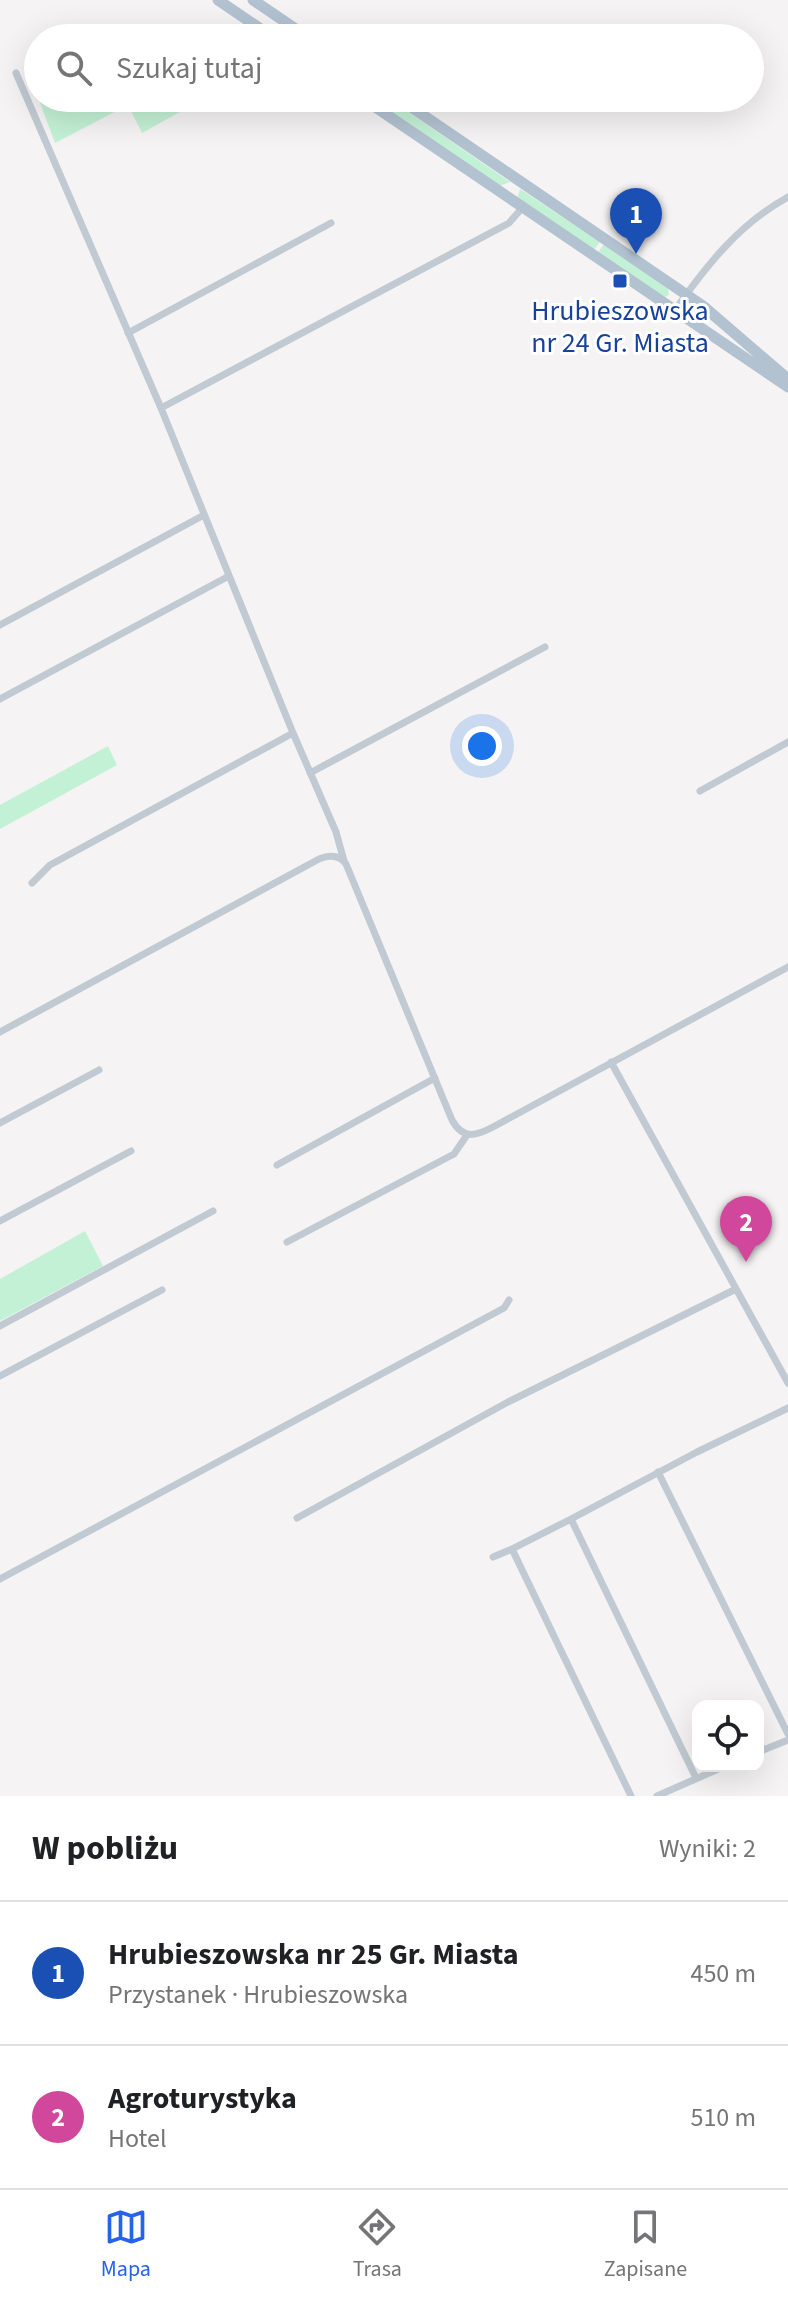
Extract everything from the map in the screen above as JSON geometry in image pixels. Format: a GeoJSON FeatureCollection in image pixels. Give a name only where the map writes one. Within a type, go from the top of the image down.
{"type":"FeatureCollection","features":[{"type":"Feature","properties":{"kind":"main road"},"geometry":{"type":"LineString","coordinates":[[218,0],[253,24]]}},
{"type":"Feature","properties":{"kind":"main road"},"geometry":{"type":"LineString","coordinates":[[253,0],[288,24]]}},
{"type":"Feature","properties":{"kind":"main road"},"geometry":{"type":"LineString","coordinates":[[383,112],[788,387]]}},
{"type":"Feature","properties":{"kind":"main road"},"geometry":{"type":"LineString","coordinates":[[419,112],[689,296],[788,379]]}},
{"type":"Feature","properties":{"kind":"street"},"geometry":{"type":"LineString","coordinates":[[16,73],[24,92]]}},
{"type":"Feature","properties":{"kind":"street"},"geometry":{"type":"LineString","coordinates":[[33,112],[161,408],[455,1126],[467,1135],[480,1134],[788,967]]}},
{"type":"Feature","properties":{"kind":"street"},"geometry":{"type":"LineString","coordinates":[[678,312],[725,244],[763,211],[788,197]]}},
{"type":"Feature","properties":{"kind":"street"},"geometry":{"type":"LineString","coordinates":[[161,408],[509,223],[523,207]]}},
{"type":"Feature","properties":{"kind":"street"},"geometry":{"type":"LineString","coordinates":[[128,333],[331,223]]}},
{"type":"Feature","properties":{"kind":"street"},"geometry":{"type":"LineString","coordinates":[[0,625],[204,515]]}},
{"type":"Feature","properties":{"kind":"street"},"geometry":{"type":"LineString","coordinates":[[0,699],[229,576]]}},
{"type":"Feature","properties":{"kind":"street"},"geometry":{"type":"LineString","coordinates":[[310,773],[545,647]]}},
{"type":"Feature","properties":{"kind":"street"},"geometry":{"type":"LineString","coordinates":[[32,883],[50,865],[293,733]]}},
{"type":"Feature","properties":{"kind":"street"},"geometry":{"type":"LineString","coordinates":[[700,791],[788,742]]}},
{"type":"Feature","properties":{"kind":"street"},"geometry":{"type":"LineString","coordinates":[[0,1032],[319,859],[330,856],[344,861]]}},
{"type":"Feature","properties":{"kind":"street"},"geometry":{"type":"LineString","coordinates":[[611,1062],[788,1383]]}},
{"type":"Feature","properties":{"kind":"street"},"geometry":{"type":"LineString","coordinates":[[0,1123],[99,1070]]}},
{"type":"Feature","properties":{"kind":"street"},"geometry":{"type":"LineString","coordinates":[[277,1165],[435,1078]]}},
{"type":"Feature","properties":{"kind":"street"},"geometry":{"type":"LineString","coordinates":[[287,1242],[454,1154],[467,1135]]}},
{"type":"Feature","properties":{"kind":"street"},"geometry":{"type":"LineString","coordinates":[[0,1221],[131,1151]]}},
{"type":"Feature","properties":{"kind":"street"},"geometry":{"type":"LineString","coordinates":[[0,1326],[213,1211]]}},
{"type":"Feature","properties":{"kind":"street"},"geometry":{"type":"LineString","coordinates":[[297,1518],[508,1402],[736,1289]]}},
{"type":"Feature","properties":{"kind":"street"},"geometry":{"type":"LineString","coordinates":[[0,1376],[162,1290]]}},
{"type":"Feature","properties":{"kind":"street"},"geometry":{"type":"LineString","coordinates":[[0,1579],[504,1308],[509,1300]]}},
{"type":"Feature","properties":{"kind":"street"},"geometry":{"type":"LineString","coordinates":[[493,1557],[788,1408]]}},
{"type":"Feature","properties":{"kind":"street"},"geometry":{"type":"LineString","coordinates":[[658,1472],[788,1737],[764,1749]]}},
{"type":"Feature","properties":{"kind":"street"},"geometry":{"type":"LineString","coordinates":[[571,1519],[696,1778]]}},
{"type":"Feature","properties":{"kind":"street"},"geometry":{"type":"LineString","coordinates":[[512,1549],[631,1796]]}},
{"type":"Feature","properties":{"kind":"street"},"geometry":{"type":"LineString","coordinates":[[657,1796],[710,1772]]}},
{"type":"Feature","properties":{"kind":"green space"},"geometry":{"type":"Polygon","coordinates":[[[43,112],[115,112],[55,143],[43,112]]]}},
{"type":"Feature","properties":{"kind":"green space"},"geometry":{"type":"Polygon","coordinates":[[[132,112],[180,112],[142,133],[132,112]]]}},
{"type":"Feature","properties":{"kind":"green space"},"geometry":{"type":"Polygon","coordinates":[[[390,112],[408,112],[510,182],[499,186],[390,112]]]}},
{"type":"Feature","properties":{"kind":"green space"},"geometry":{"type":"Polygon","coordinates":[[[520,189],[600,242],[593,251],[517,199],[520,189]]]}},
{"type":"Feature","properties":{"kind":"green space"},"geometry":{"type":"Polygon","coordinates":[[[604,244],[668,288],[669,295],[665,297],[597,254],[604,244]]]}},
{"type":"Feature","properties":{"kind":"green space"},"geometry":{"type":"Polygon","coordinates":[[[108,746],[117,765],[0,829],[0,805],[108,746]]]}},
{"type":"Feature","properties":{"kind":"green space"},"geometry":{"type":"Polygon","coordinates":[[[85,1231],[103,1266],[0,1321],[0,1279],[85,1231]]]}},
{"type":"Feature","properties":{"kind":"place","name":"Hrubieszowska nr 25 Gr. Miasta"},"geometry":{"type":"Point","coordinates":[636,254]}},
{"type":"Feature","properties":{"kind":"place","name":"Hrubieszowska nr 24 Gr. Miasta"},"geometry":{"type":"Point","coordinates":[620,281]}},
{"type":"Feature","properties":{"kind":"place","name":"Agroturystyka"},"geometry":{"type":"Point","coordinates":[746,1262]}}]}
